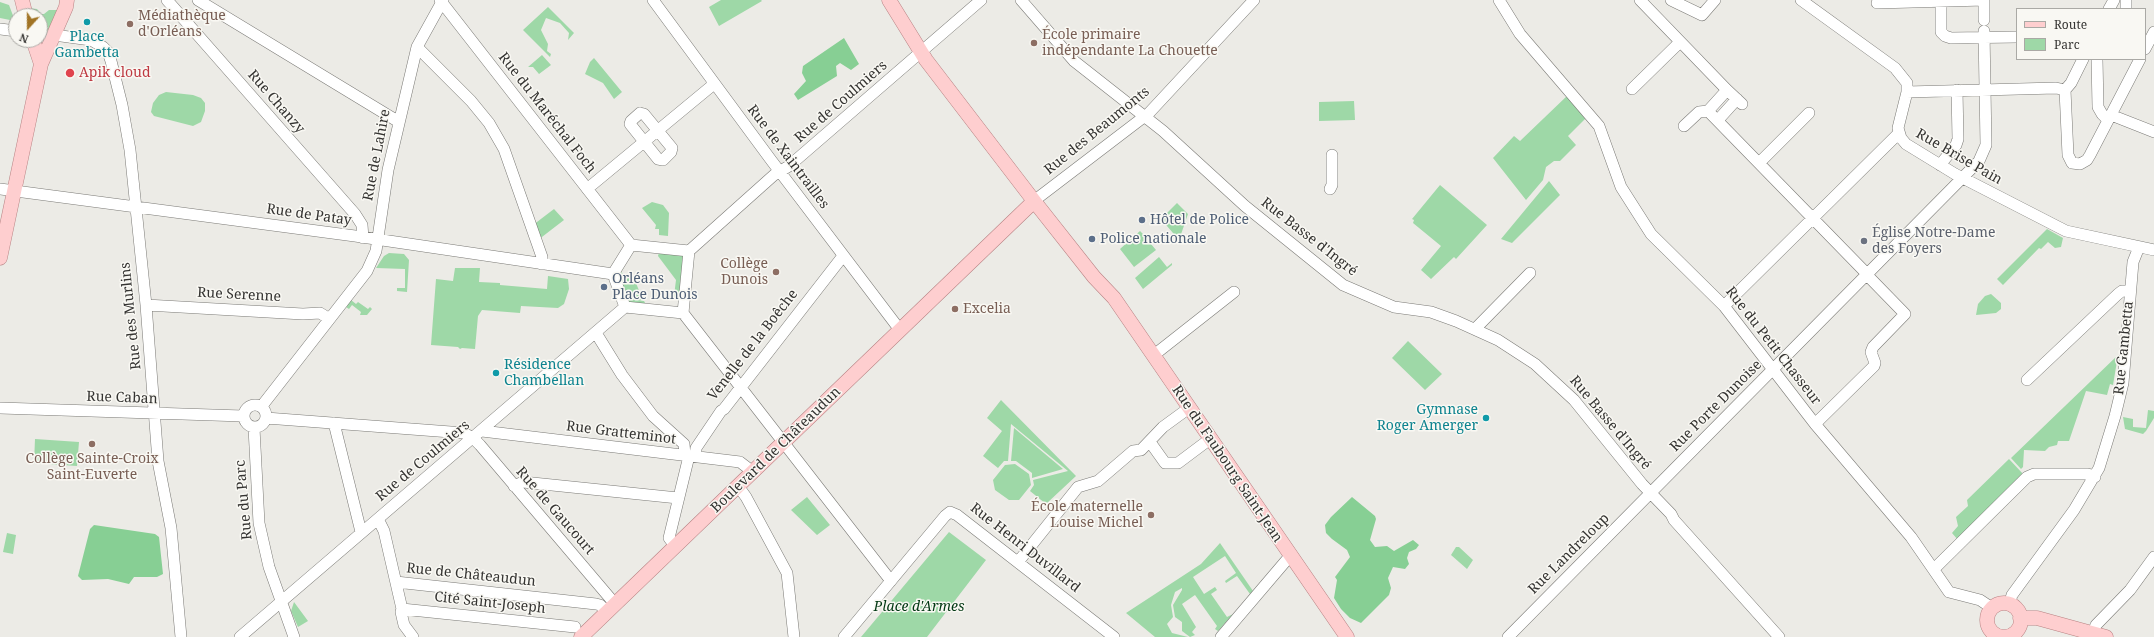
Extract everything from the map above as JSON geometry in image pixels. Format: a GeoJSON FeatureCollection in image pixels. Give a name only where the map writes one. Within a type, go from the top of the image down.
{"type":"FeatureCollection","features":[{"type":"Feature","properties":{"kind":"main road"},"geometry":{"type":"LineString","coordinates":[[0,258],[7,190],[49,38],[67,0]]}},
{"type":"Feature","properties":{"kind":"main road","name":"Rue du Faubourg Saint-Jean"},"geometry":{"type":"LineString","coordinates":[[889,0],[920,52],[987,138],[1002,152],[1037,202],[1094,277],[1108,290]]}},
{"type":"Feature","properties":{"kind":"main road"},"geometry":{"type":"LineString","coordinates":[[36,48],[41,64]]}},
{"type":"Feature","properties":{"kind":"main road","name":"Rue du Faubourg Saint-Jean"},"geometry":{"type":"LineString","coordinates":[[1037,202],[1098,272],[1108,290],[1347,637]]}},
{"type":"Feature","properties":{"kind":"main road","name":"Boulevard de Châteaudun"},"geometry":{"type":"LineString","coordinates":[[578,632],[611,608],[900,330],[1037,202]]}},
{"type":"Feature","properties":{"kind":"main road"},"geometry":{"type":"LineString","coordinates":[[2000,604],[2009,604],[2016,610],[2020,618],[2016,632],[1995,635],[1987,617],[1992,608],[2000,604]]}},
{"type":"Feature","properties":{"kind":"main road"},"geometry":{"type":"LineString","coordinates":[[2020,618],[2037,618],[2100,635]]}},
{"type":"Feature","properties":{"kind":"street","name":"Rue Chanzy"},"geometry":{"type":"LineString","coordinates":[[167,0],[355,214],[362,225]]}},
{"type":"Feature","properties":{"kind":"street"},"geometry":{"type":"LineString","coordinates":[[198,0],[399,122]]}},
{"type":"Feature","properties":{"kind":"street","name":"Rue de Xaintrailles"},"geometry":{"type":"LineString","coordinates":[[653,0],[714,84],[900,330]]}},
{"type":"Feature","properties":{"kind":"street","name":"Rue de Coulmiers"},"geometry":{"type":"LineString","coordinates":[[689,251],[774,175],[780,172],[981,0]]}},
{"type":"Feature","properties":{"kind":"street","name":"Rue Basse d'Ingré"},"geometry":{"type":"LineString","coordinates":[[1021,0],[1074,61],[1163,131],[1205,167],[1245,206],[1343,285],[1394,307],[1431,312],[1475,329],[1501,342],[1532,361],[1574,400],[1651,492],[1779,637]]}},
{"type":"Feature","properties":{"kind":"street","name":"Rue des Beaumonts"},"geometry":{"type":"LineString","coordinates":[[1037,202],[1144,117],[1254,0]]}},
{"type":"Feature","properties":{"kind":"street","name":"Rue du Petit Chasseur"},"geometry":{"type":"LineString","coordinates":[[1499,0],[1517,30],[1599,126],[1621,187],[1651,234],[1724,306],[1815,424],[1911,537],[1934,568],[1949,592],[1980,600],[1992,608]]}},
{"type":"Feature","properties":{"kind":"street"},"geometry":{"type":"LineString","coordinates":[[1640,0],[1739,102],[1718,120]]}},
{"type":"Feature","properties":{"kind":"street"},"geometry":{"type":"LineString","coordinates":[[1671,0],[1702,15],[1714,0]]}},
{"type":"Feature","properties":{"kind":"street"},"geometry":{"type":"LineString","coordinates":[[1801,0],[1895,68],[1907,83],[1907,92],[2056,88],[2065,90]]}},
{"type":"Feature","properties":{"kind":"street"},"geometry":{"type":"LineString","coordinates":[[1877,3],[1984,0]]}},
{"type":"Feature","properties":{"kind":"street","name":"Rue Porte Dunoise"},"geometry":{"type":"LineString","coordinates":[[1651,492],[1773,371],[1979,161],[1986,149],[1984,0]]}},
{"type":"Feature","properties":{"kind":"street","name":"Rue de Lahire"},"geometry":{"type":"LineString","coordinates":[[261,407],[328,318],[367,271],[376,251],[388,170],[417,48],[441,1]]}},
{"type":"Feature","properties":{"kind":"street","name":"Rue du Maréchal Foch"},"geometry":{"type":"LineString","coordinates":[[441,1],[631,245]]}},
{"type":"Feature","properties":{"kind":"street"},"geometry":{"type":"LineString","coordinates":[[1941,1],[1941,32],[1945,36],[1984,30],[2016,37]]}},
{"type":"Feature","properties":{"kind":"street"},"geometry":{"type":"LineString","coordinates":[[2146,46],[2153,36]]}},
{"type":"Feature","properties":{"kind":"street","name":"Rue des Murlins"},"geometry":{"type":"LineString","coordinates":[[49,38],[91,40],[100,43],[108,52],[122,105],[130,150],[146,305],[158,461],[171,528],[178,622],[181,637]]}},
{"type":"Feature","properties":{"kind":"street"},"geometry":{"type":"LineString","coordinates":[[1632,89],[1680,42]]}},
{"type":"Feature","properties":{"kind":"street"},"geometry":{"type":"LineString","coordinates":[[417,48],[471,101],[489,123],[497,136],[504,149],[542,257],[541,264]]}},
{"type":"Feature","properties":{"kind":"street"},"geometry":{"type":"LineString","coordinates":[[2082,60],[2071,83],[2065,90],[2068,155],[2072,163],[2084,163],[2090,155],[2137,60]]}},
{"type":"Feature","properties":{"kind":"street"},"geometry":{"type":"LineString","coordinates":[[2097,60],[2098,107],[2102,114],[2154,132]]}},
{"type":"Feature","properties":{"kind":"street"},"geometry":{"type":"LineString","coordinates":[[587,189],[714,84]]}},
{"type":"Feature","properties":{"kind":"street"},"geometry":{"type":"LineString","coordinates":[[1684,126],[1699,112],[1708,111],[1727,90]]}},
{"type":"Feature","properties":{"kind":"street"},"geometry":{"type":"LineString","coordinates":[[1940,165],[1956,145],[1958,140],[1957,90]]}},
{"type":"Feature","properties":{"kind":"street","name":"Rue Brise Pain"},"geometry":{"type":"LineString","coordinates":[[1907,92],[1898,125],[1899,133],[1906,144],[1963,178],[2066,231],[2139,247]]}},
{"type":"Feature","properties":{"kind":"street"},"geometry":{"type":"LineString","coordinates":[[1708,111],[1905,314],[1873,348],[1871,352],[1876,363],[1874,366],[1815,424]]}},
{"type":"Feature","properties":{"kind":"street"},"geometry":{"type":"LineString","coordinates":[[640,113],[644,114],[658,130],[672,148],[671,152],[663,160],[658,159],[644,142],[630,124],[631,121],[640,113]]}},
{"type":"Feature","properties":{"kind":"street"},"geometry":{"type":"LineString","coordinates":[[1759,163],[1808,113]]}},
{"type":"Feature","properties":{"kind":"street"},"geometry":{"type":"LineString","coordinates":[[1724,306],[1814,219],[1899,133]]}},
{"type":"Feature","properties":{"kind":"street"},"geometry":{"type":"LineString","coordinates":[[1330,189],[1332,185],[1332,155]]}},
{"type":"Feature","properties":{"kind":"street","name":"Rue de Patay"},"geometry":{"type":"LineString","coordinates":[[7,190],[363,238],[613,274]]}},
{"type":"Feature","properties":{"kind":"street"},"geometry":{"type":"LineString","coordinates":[[363,238],[362,225],[379,224]]}},
{"type":"Feature","properties":{"kind":"street"},"geometry":{"type":"LineString","coordinates":[[683,313],[625,307],[613,274],[631,245],[689,251],[683,313],[891,581],[844,637]]}},
{"type":"Feature","properties":{"kind":"street"},"geometry":{"type":"LineString","coordinates":[[2139,247],[2154,250]]}},
{"type":"Feature","properties":{"kind":"street","name":"Rue Gambetta"},"geometry":{"type":"LineString","coordinates":[[2009,604],[2012,595],[2074,510],[2095,477],[2115,416],[2123,383],[2133,262],[2139,247]]}},
{"type":"Feature","properties":{"kind":"street","name":"Venelle de la Boêche"},"geometry":{"type":"LineString","coordinates":[[675,546],[669,538],[678,498],[690,456],[741,386],[843,256]]}},
{"type":"Feature","properties":{"kind":"street"},"geometry":{"type":"LineString","coordinates":[[1475,329],[1530,273]]}},
{"type":"Feature","properties":{"kind":"street"},"geometry":{"type":"LineString","coordinates":[[2027,380],[2118,294],[2122,291],[2130,291]]}},
{"type":"Feature","properties":{"kind":"street"},"geometry":{"type":"LineString","coordinates":[[1154,355],[1234,292]]}},
{"type":"Feature","properties":{"kind":"street","name":"Rue Serenne"},"geometry":{"type":"LineString","coordinates":[[146,305],[303,314],[320,313],[328,318]]}},
{"type":"Feature","properties":{"kind":"street","name":"Rue de Coulmiers"},"geometry":{"type":"LineString","coordinates":[[240,637],[625,307]]}},
{"type":"Feature","properties":{"kind":"street"},"geometry":{"type":"LineString","coordinates":[[596,333],[622,375],[649,411],[684,444],[690,456]]}},
{"type":"Feature","properties":{"kind":"street"},"geometry":{"type":"LineString","coordinates":[[255,405],[261,407],[265,411],[266,418],[261,426],[254,428],[247,425],[243,416],[248,407],[255,405]]}},
{"type":"Feature","properties":{"kind":"street","name":"Rue Caban"},"geometry":{"type":"LineString","coordinates":[[0,408],[243,416]]}},
{"type":"Feature","properties":{"kind":"street"},"geometry":{"type":"LineString","coordinates":[[1018,562],[1078,487],[1098,481],[1133,451],[1141,450],[1163,427],[1189,408]]}},
{"type":"Feature","properties":{"kind":"street"},"geometry":{"type":"LineString","coordinates":[[266,418],[451,431],[464,433],[473,438]]}},
{"type":"Feature","properties":{"kind":"street"},"geometry":{"type":"LineString","coordinates":[[334,423],[361,532]]}},
{"type":"Feature","properties":{"kind":"street","name":"Rue du Parc"},"geometry":{"type":"LineString","coordinates":[[254,428],[259,523],[269,567],[294,637]]}},
{"type":"Feature","properties":{"kind":"street","name":"Rue Gratteminot"},"geometry":{"type":"LineString","coordinates":[[482,431],[740,462],[753,472]]}},
{"type":"Feature","properties":{"kind":"street","name":"Rue de Gaucourt"},"geometry":{"type":"LineString","coordinates":[[473,438],[514,486],[611,608]]}},
{"type":"Feature","properties":{"kind":"street"},"geometry":{"type":"LineString","coordinates":[[1150,442],[1165,463],[1178,463],[1211,440]]}},
{"type":"Feature","properties":{"kind":"street"},"geometry":{"type":"LineString","coordinates":[[1934,568],[2027,478],[2034,474],[2088,474],[2095,477]]}},
{"type":"Feature","properties":{"kind":"street"},"geometry":{"type":"LineString","coordinates":[[514,486],[523,482],[678,498]]}},
{"type":"Feature","properties":{"kind":"street"},"geometry":{"type":"LineString","coordinates":[[738,486],[746,497],[787,573],[794,637]]}},
{"type":"Feature","properties":{"kind":"street","name":"Rue Landreloup"},"geometry":{"type":"LineString","coordinates":[[1508,637],[1651,492]]}},
{"type":"Feature","properties":{"kind":"street","name":"Rue Henri Duvillard"},"geometry":{"type":"LineString","coordinates":[[891,581],[945,516],[950,512],[957,515],[1114,637]]}},
{"type":"Feature","properties":{"kind":"street","name":"Rue de Châteaudun"},"geometry":{"type":"LineString","coordinates":[[378,519],[382,524],[396,582],[596,604],[611,608]]}},
{"type":"Feature","properties":{"kind":"street"},"geometry":{"type":"LineString","coordinates":[[1221,637],[1290,556]]}},
{"type":"Feature","properties":{"kind":"street"},"geometry":{"type":"LineString","coordinates":[[2100,635],[2096,625],[2130,590],[2154,557]]}},
{"type":"Feature","properties":{"kind":"street"},"geometry":{"type":"LineString","coordinates":[[396,582],[402,609],[400,612],[404,625],[413,637]]}},
{"type":"Feature","properties":{"kind":"street","name":"Cité Saint-Joseph"},"geometry":{"type":"LineString","coordinates":[[402,609],[578,632]]}},
{"type":"Feature","properties":{"kind":"green space"},"geometry":{"type":"Polygon","coordinates":[[[721,0],[762,1],[719,26],[709,7],[721,0]]]}},
{"type":"Feature","properties":{"kind":"green space"},"geometry":{"type":"Polygon","coordinates":[[[0,2],[9,5],[10,8],[8,8],[8,20],[0,18],[0,2]]]}},
{"type":"Feature","properties":{"kind":"green space"},"geometry":{"type":"Polygon","coordinates":[[[548,7],[574,33],[568,40],[569,33],[560,23],[546,18],[541,30],[548,44],[547,51],[551,54],[550,57],[523,30],[548,7]]]}},
{"type":"Feature","properties":{"kind":"green space"},"geometry":{"type":"Polygon","coordinates":[[[58,10],[48,33],[48,11],[58,10]]]}},
{"type":"Feature","properties":{"kind":"green space"},"geometry":{"type":"Polygon","coordinates":[[[844,38],[859,64],[851,70],[840,63],[836,66],[837,76],[798,100],[794,94],[806,81],[802,73],[803,66],[844,38]]]}},
{"type":"Feature","properties":{"kind":"green space"},"geometry":{"type":"Polygon","coordinates":[[[542,55],[551,65],[539,74],[533,67],[528,67],[542,55]]]}},
{"type":"Feature","properties":{"kind":"green space"},"geometry":{"type":"Polygon","coordinates":[[[594,58],[622,92],[614,99],[603,83],[585,74],[590,62],[594,58]]]}},
{"type":"Feature","properties":{"kind":"green space"},"geometry":{"type":"Polygon","coordinates":[[[166,92],[193,95],[201,98],[205,103],[205,111],[201,122],[193,126],[154,116],[151,112],[153,103],[159,95],[166,92]]]}},
{"type":"Feature","properties":{"kind":"green space"},"geometry":{"type":"Polygon","coordinates":[[[1568,95],[1587,117],[1568,136],[1576,145],[1560,161],[1554,161],[1546,167],[1543,180],[1526,200],[1493,158],[1514,136],[1520,141],[1568,95]]]}},
{"type":"Feature","properties":{"kind":"green space"},"geometry":{"type":"Polygon","coordinates":[[[1354,101],[1355,120],[1319,121],[1319,102],[1354,101]]]}},
{"type":"Feature","properties":{"kind":"green space"},"geometry":{"type":"Polygon","coordinates":[[[1549,181],[1560,195],[1512,243],[1501,239],[1549,181]]]}},
{"type":"Feature","properties":{"kind":"green space"},"geometry":{"type":"Polygon","coordinates":[[[1440,185],[1487,225],[1456,259],[1454,257],[1431,279],[1421,270],[1441,246],[1413,223],[1414,220],[1412,219],[1440,185]]]}},
{"type":"Feature","properties":{"kind":"green space"},"geometry":{"type":"Polygon","coordinates":[[[652,202],[663,205],[669,213],[668,236],[659,235],[659,229],[655,229],[656,225],[642,208],[652,202]]]}},
{"type":"Feature","properties":{"kind":"green space"},"geometry":{"type":"Polygon","coordinates":[[[1177,203],[1188,214],[1179,240],[1161,219],[1177,203]]]}},
{"type":"Feature","properties":{"kind":"green space"},"geometry":{"type":"Polygon","coordinates":[[[554,209],[564,220],[538,240],[533,225],[554,209]]]}},
{"type":"Feature","properties":{"kind":"green space"},"geometry":{"type":"Polygon","coordinates":[[[2047,229],[2063,238],[2061,247],[2055,248],[2048,242],[2041,249],[2039,248],[2003,285],[1997,279],[2047,229]]]}},
{"type":"Feature","properties":{"kind":"green space"},"geometry":{"type":"Polygon","coordinates":[[[1140,231],[1146,237],[1144,241],[1151,244],[1156,250],[1134,267],[1120,249],[1140,231]]]}},
{"type":"Feature","properties":{"kind":"green space"},"geometry":{"type":"Polygon","coordinates":[[[659,252],[683,256],[680,302],[674,296],[676,280],[658,256],[659,252]]]}},
{"type":"Feature","properties":{"kind":"green space"},"geometry":{"type":"Polygon","coordinates":[[[389,253],[404,254],[409,260],[407,292],[397,291],[397,288],[405,288],[405,269],[376,268],[384,256],[389,253]]]}},
{"type":"Feature","properties":{"kind":"green space"},"geometry":{"type":"Polygon","coordinates":[[[1159,257],[1167,267],[1172,263],[1172,265],[1143,289],[1135,278],[1159,257]]]}},
{"type":"Feature","properties":{"kind":"green space"},"geometry":{"type":"Polygon","coordinates":[[[622,266],[624,267],[621,272],[625,276],[633,276],[643,300],[638,300],[644,301],[647,306],[628,303],[618,272],[622,266]]]}},
{"type":"Feature","properties":{"kind":"green space"},"geometry":{"type":"Polygon","coordinates":[[[455,268],[480,268],[479,282],[500,283],[500,285],[547,289],[548,276],[568,279],[569,289],[564,304],[558,308],[521,306],[520,313],[482,310],[478,316],[475,349],[460,349],[458,347],[431,345],[436,279],[453,281],[455,268]]]}},
{"type":"Feature","properties":{"kind":"green space"},"geometry":{"type":"Polygon","coordinates":[[[1991,294],[2001,303],[2001,309],[1996,313],[1976,315],[1978,304],[1985,296],[1991,294]]]}},
{"type":"Feature","properties":{"kind":"green space"},"geometry":{"type":"Polygon","coordinates":[[[351,300],[356,304],[358,302],[368,309],[370,307],[372,309],[367,315],[360,315],[361,312],[352,305],[349,309],[346,307],[351,300]]]}},
{"type":"Feature","properties":{"kind":"green space"},"geometry":{"type":"Polygon","coordinates":[[[1408,341],[1442,374],[1425,390],[1392,358],[1408,341]]]}},
{"type":"Feature","properties":{"kind":"green space"},"geometry":{"type":"Polygon","coordinates":[[[2118,355],[2113,385],[2110,384],[2107,395],[2086,391],[2069,441],[2058,441],[2057,445],[2049,447],[2045,451],[2024,450],[2023,467],[2021,469],[2011,458],[2118,355]]]}},
{"type":"Feature","properties":{"kind":"green space"},"geometry":{"type":"Polygon","coordinates":[[[1001,400],[1076,476],[1046,504],[1030,491],[1034,485],[1033,480],[1068,471],[1011,424],[1008,461],[1004,461],[998,468],[983,456],[1002,431],[987,418],[1001,400]]]}},
{"type":"Feature","properties":{"kind":"green space"},"geometry":{"type":"Polygon","coordinates":[[[2148,410],[2154,411],[2154,418],[2143,434],[2125,429],[2123,417],[2133,419],[2133,427],[2146,428],[2148,410]]]}},
{"type":"Feature","properties":{"kind":"green space"},"geometry":{"type":"Polygon","coordinates":[[[1014,428],[1063,469],[1032,478],[1032,473],[1016,461],[1011,461],[1014,428]]]}},
{"type":"Feature","properties":{"kind":"green space"},"geometry":{"type":"Polygon","coordinates":[[[35,439],[79,442],[77,466],[34,463],[35,439]]]}},
{"type":"Feature","properties":{"kind":"green space"},"geometry":{"type":"Polygon","coordinates":[[[2009,459],[2024,475],[1958,540],[1952,533],[1958,526],[1956,517],[1968,506],[1967,500],[2009,459]]]}},
{"type":"Feature","properties":{"kind":"green space"},"geometry":{"type":"Polygon","coordinates":[[[1015,464],[1029,474],[1031,485],[1019,500],[1009,500],[995,490],[993,480],[1005,465],[1015,464]]]}},
{"type":"Feature","properties":{"kind":"green space"},"geometry":{"type":"Polygon","coordinates":[[[807,497],[830,525],[817,535],[791,510],[807,497]]]}},
{"type":"Feature","properties":{"kind":"green space"},"geometry":{"type":"Polygon","coordinates":[[[1352,497],[1375,516],[1376,519],[1370,540],[1375,547],[1387,546],[1394,551],[1413,540],[1419,545],[1416,549],[1409,552],[1407,558],[1409,564],[1405,569],[1393,567],[1388,578],[1391,588],[1389,595],[1361,623],[1350,618],[1341,609],[1334,598],[1337,580],[1335,577],[1350,557],[1347,550],[1326,533],[1325,525],[1331,517],[1352,497]]]}},
{"type":"Feature","properties":{"kind":"green space"},"geometry":{"type":"Polygon","coordinates":[[[94,525],[155,534],[159,537],[163,574],[157,577],[134,577],[129,584],[108,579],[82,580],[78,576],[90,529],[94,525]]]}},
{"type":"Feature","properties":{"kind":"green space","name":"Place d'Armes"},"geometry":{"type":"Polygon","coordinates":[[[949,532],[986,560],[927,637],[861,637],[949,532]]]}},
{"type":"Feature","properties":{"kind":"green space"},"geometry":{"type":"Polygon","coordinates":[[[7,533],[16,535],[13,554],[3,552],[7,533]]]}},
{"type":"Feature","properties":{"kind":"green space"},"geometry":{"type":"Polygon","coordinates":[[[1220,543],[1253,591],[1250,594],[1237,576],[1226,583],[1225,581],[1236,573],[1225,556],[1193,577],[1204,594],[1215,587],[1217,590],[1211,594],[1227,617],[1233,614],[1218,631],[1215,629],[1217,626],[1195,595],[1182,604],[1196,627],[1192,632],[1195,635],[1190,637],[1182,631],[1182,622],[1175,617],[1173,605],[1182,588],[1175,592],[1171,605],[1173,617],[1167,624],[1172,633],[1188,637],[1155,637],[1126,613],[1201,564],[1220,543]]]}},
{"type":"Feature","properties":{"kind":"green space"},"geometry":{"type":"Polygon","coordinates":[[[1456,547],[1459,547],[1473,560],[1467,569],[1451,555],[1456,547]]]}},
{"type":"Feature","properties":{"kind":"green space"},"geometry":{"type":"Polygon","coordinates":[[[294,602],[308,621],[298,627],[291,611],[294,602]]]}},
{"type":"Feature","properties":{"kind":"place","name":"Place Gambetta"},"geometry":{"type":"Point","coordinates":[87,22]}},
{"type":"Feature","properties":{"kind":"place","name":"Médiathèque d'Orléans"},"geometry":{"type":"Point","coordinates":[130,24]}},
{"type":"Feature","properties":{"kind":"place","name":"École primaire indépendante La Chouette"},"geometry":{"type":"Point","coordinates":[1034,43]}},
{"type":"Feature","properties":{"kind":"place","name":"Apik cloud"},"geometry":{"type":"Point","coordinates":[70,73]}},
{"type":"Feature","properties":{"kind":"place","name":"Hôtel de Police"},"geometry":{"type":"Point","coordinates":[1142,220]}},
{"type":"Feature","properties":{"kind":"place","name":"Police nationale"},"geometry":{"type":"Point","coordinates":[1092,239]}},
{"type":"Feature","properties":{"kind":"place","name":"Église Notre-Dame des Foyers"},"geometry":{"type":"Point","coordinates":[1864,241]}},
{"type":"Feature","properties":{"kind":"place","name":"Collège Dunois"},"geometry":{"type":"Point","coordinates":[776,272]}},
{"type":"Feature","properties":{"kind":"place","name":"Orléans Place Dunois"},"geometry":{"type":"Point","coordinates":[604,287]}},
{"type":"Feature","properties":{"kind":"place","name":"Excelia"},"geometry":{"type":"Point","coordinates":[955,309]}},
{"type":"Feature","properties":{"kind":"place","name":"Résidence Chambellan"},"geometry":{"type":"Point","coordinates":[496,373]}},
{"type":"Feature","properties":{"kind":"place","name":"Gymnase Roger Amerger"},"geometry":{"type":"Point","coordinates":[1486,418]}},
{"type":"Feature","properties":{"kind":"place","name":"Collège Sainte-Croix Saint-Euverte"},"geometry":{"type":"Point","coordinates":[92,444]}},
{"type":"Feature","properties":{"kind":"place","name":"École maternelle Louise Michel"},"geometry":{"type":"Point","coordinates":[1151,515]}}]}
